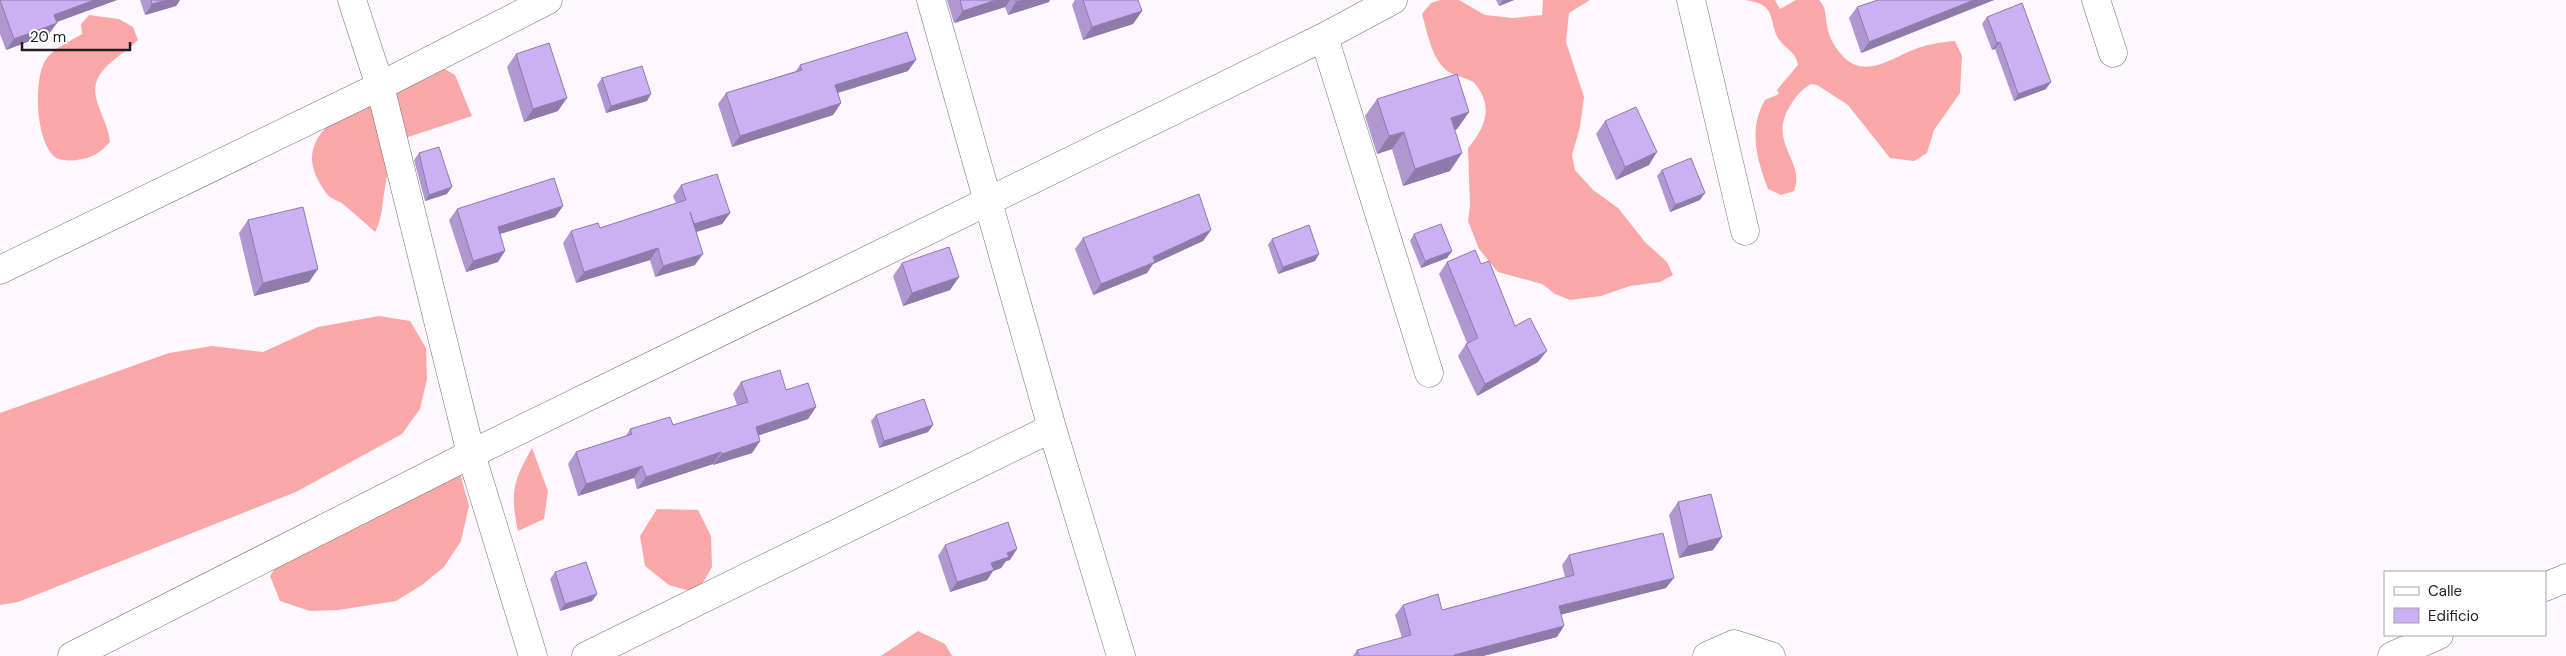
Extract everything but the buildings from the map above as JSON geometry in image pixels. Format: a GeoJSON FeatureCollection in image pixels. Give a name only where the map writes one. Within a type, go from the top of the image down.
{"type":"FeatureCollection","features":[{"type":"Feature","properties":{"kind":"street"},"geometry":{"type":"LineString","coordinates":[[352,0],[380,86],[471,454],[533,656]]}},
{"type":"Feature","properties":{"kind":"street"},"geometry":{"type":"LineString","coordinates":[[0,270],[380,86],[548,0]]}},
{"type":"Feature","properties":{"kind":"street"},"geometry":{"type":"LineString","coordinates":[[931,0],[1052,428],[1121,656]]}},
{"type":"Feature","properties":{"kind":"street"},"geometry":{"type":"LineString","coordinates":[[72,656],[471,454],[988,199],[1324,37],[1393,0]]}},
{"type":"Feature","properties":{"kind":"street"},"geometry":{"type":"LineString","coordinates":[[1691,0],[1745,231]]}},
{"type":"Feature","properties":{"kind":"street"},"geometry":{"type":"LineString","coordinates":[[2096,0],[2113,53]]}},
{"type":"Feature","properties":{"kind":"street"},"geometry":{"type":"LineString","coordinates":[[1324,37],[1429,373]]}},
{"type":"Feature","properties":{"kind":"street"},"geometry":{"type":"LineString","coordinates":[[586,656],[1052,428]]}},
{"type":"Feature","properties":{"kind":"street"},"geometry":{"type":"LineString","coordinates":[[2546,587],[2566,578]]}},
{"type":"Feature","properties":{"kind":"street"},"geometry":{"type":"LineString","coordinates":[[2392,656],[2438,636]]}},
{"type":"Feature","properties":{"kind":"street"},"geometry":{"type":"LineString","coordinates":[[1707,656],[1734,644],[1771,656]]}},
{"type":"Feature","properties":{"kind":"shaded area"},"geometry":{"type":"Polygon","coordinates":[[[1440,0],[1459,0],[1485,15],[1513,18],[1542,15],[1543,0],[1590,0],[1569,13],[1566,42],[1584,97],[1580,127],[1572,155],[1575,170],[1593,190],[1618,208],[1645,242],[1667,262],[1673,275],[1660,282],[1630,286],[1601,296],[1570,300],[1555,294],[1542,284],[1498,272],[1479,249],[1468,221],[1470,206],[1468,148],[1482,127],[1486,113],[1485,105],[1479,89],[1474,83],[1447,71],[1433,50],[1422,14],[1431,3],[1440,0]]]}},
{"type":"Feature","properties":{"kind":"shaded area"},"geometry":{"type":"Polygon","coordinates":[[[1745,0],[1775,0],[1780,9],[1796,0],[1819,0],[1825,9],[1830,36],[1840,53],[1848,61],[1865,67],[1883,63],[1921,47],[1955,41],[1962,56],[1960,93],[1934,130],[1927,153],[1914,161],[1890,158],[1848,105],[1817,85],[1811,84],[1797,96],[1784,119],[1784,141],[1795,170],[1794,191],[1781,195],[1768,189],[1760,167],[1756,144],[1757,122],[1765,100],[1779,94],[1777,90],[1798,65],[1793,54],[1776,35],[1768,10],[1756,2],[1745,0]]]}},
{"type":"Feature","properties":{"kind":"shaded area"},"geometry":{"type":"Polygon","coordinates":[[[89,15],[119,19],[133,27],[138,40],[102,71],[95,87],[97,103],[110,142],[99,152],[91,156],[69,161],[55,157],[44,139],[38,111],[39,83],[41,71],[48,56],[82,34],[81,24],[89,15]]]}},
{"type":"Feature","properties":{"kind":"shaded area"},"geometry":{"type":"Polygon","coordinates":[[[443,68],[455,75],[472,116],[402,139],[389,168],[381,215],[375,232],[343,204],[327,194],[312,164],[314,146],[318,137],[334,120],[443,68]]]}},
{"type":"Feature","properties":{"kind":"shaded area"},"geometry":{"type":"Polygon","coordinates":[[[379,316],[410,321],[426,348],[427,379],[420,409],[402,434],[296,492],[18,602],[0,605],[0,413],[169,353],[212,346],[263,352],[318,327],[379,316]]]}},
{"type":"Feature","properties":{"kind":"shaded area"},"geometry":{"type":"Polygon","coordinates":[[[532,448],[548,491],[544,519],[518,531],[514,507],[515,488],[517,479],[532,448]]]}},
{"type":"Feature","properties":{"kind":"shaded area"},"geometry":{"type":"Polygon","coordinates":[[[458,466],[469,506],[461,541],[444,567],[422,585],[396,601],[338,610],[310,611],[280,601],[270,576],[287,550],[458,466]]]}},
{"type":"Feature","properties":{"kind":"shaded area"},"geometry":{"type":"Polygon","coordinates":[[[657,509],[698,510],[711,536],[712,567],[697,593],[669,585],[645,566],[640,536],[657,509]]]}},
{"type":"Feature","properties":{"kind":"shaded area"},"geometry":{"type":"Polygon","coordinates":[[[918,631],[945,644],[952,656],[881,656],[918,631]]]}}]}
